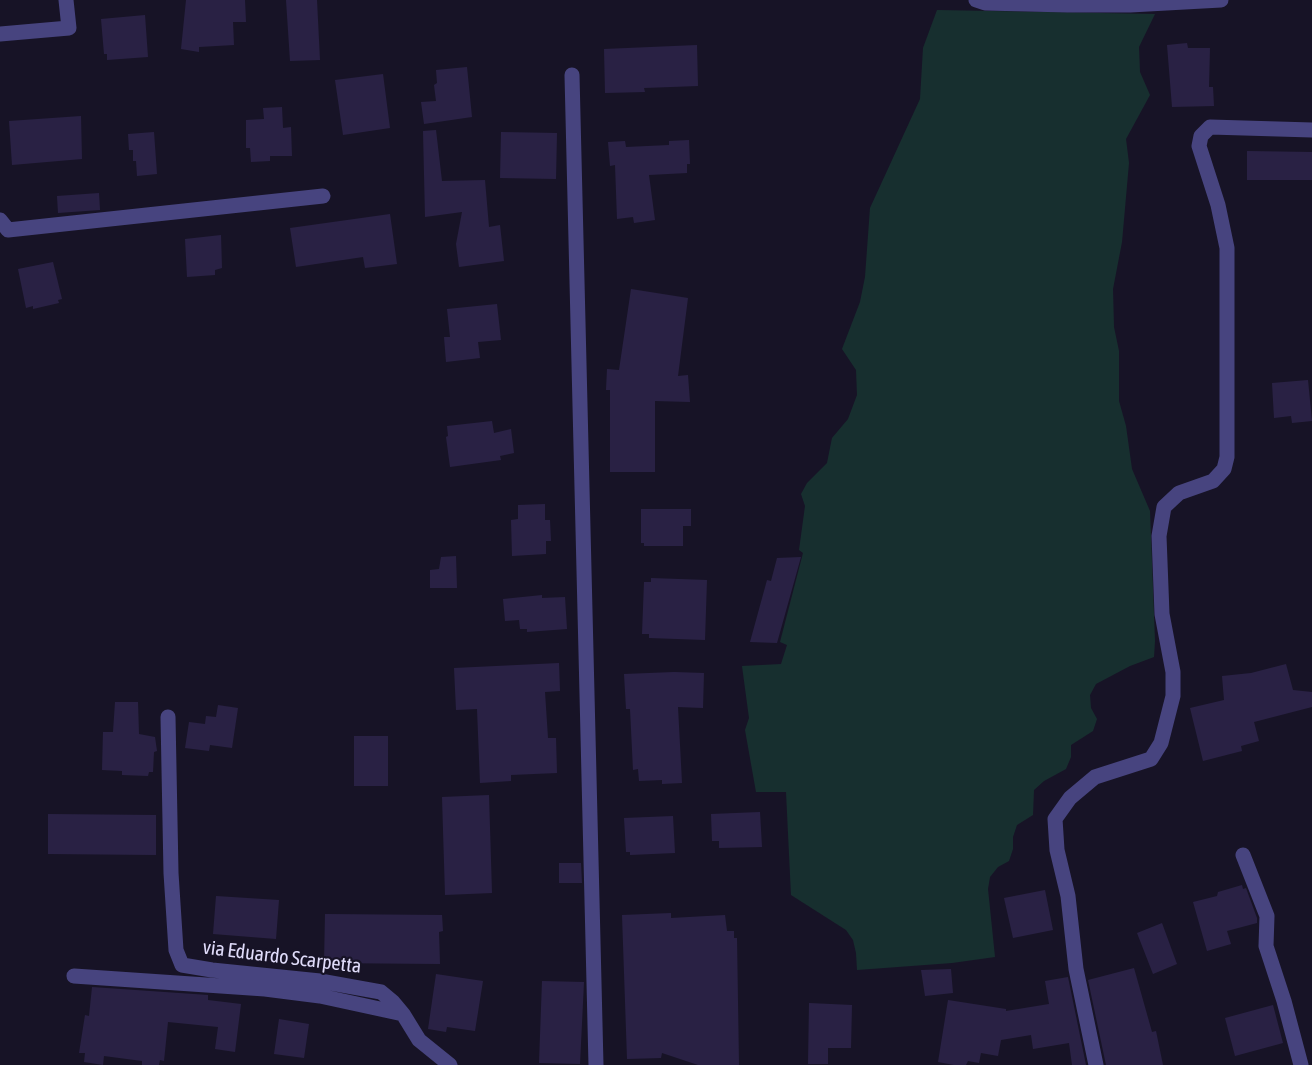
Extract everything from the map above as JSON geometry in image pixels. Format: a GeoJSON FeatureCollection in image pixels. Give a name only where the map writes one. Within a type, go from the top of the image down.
{"type":"FeatureCollection","features":[{"type":"Feature","properties":{"kind":"street"},"geometry":{"type":"LineString","coordinates":[[0,34],[69,28],[66,0]]}},
{"type":"Feature","properties":{"kind":"street"},"geometry":{"type":"LineString","coordinates":[[976,0],[985,3],[1089,5],[1221,0]]}},
{"type":"Feature","properties":{"kind":"street"},"geometry":{"type":"LineString","coordinates":[[572,75],[596,1065]]}},
{"type":"Feature","properties":{"kind":"street"},"geometry":{"type":"LineString","coordinates":[[1096,1065],[1076,969],[1068,896],[1057,850],[1055,819],[1070,798],[1095,777],[1151,759],[1161,743],[1173,696],[1173,672],[1162,614],[1159,537],[1164,507],[1179,493],[1213,481],[1224,469],[1227,457],[1227,248],[1218,205],[1200,146],[1201,136],[1210,127],[1312,130]]}},
{"type":"Feature","properties":{"kind":"street"},"geometry":{"type":"LineString","coordinates":[[0,220],[8,230],[323,196]]}},
{"type":"Feature","properties":{"kind":"street","name":"via Eduardo Scarpetta"},"geometry":{"type":"LineString","coordinates":[[168,717],[171,873],[176,950],[182,965],[320,981],[381,992],[403,1014],[419,1040],[450,1065]]}},
{"type":"Feature","properties":{"kind":"street"},"geometry":{"type":"LineString","coordinates":[[1243,855],[1267,916],[1266,946],[1301,1065]]}},
{"type":"Feature","properties":{"kind":"street"},"geometry":{"type":"LineString","coordinates":[[75,976],[265,989],[320,996],[403,1014]]}},
{"type":"Feature","properties":{"kind":"green space"},"geometry":{"type":"Polygon","coordinates":[[[937,10],[1155,14],[1139,47],[1140,72],[1150,95],[1126,139],[1129,163],[1122,242],[1113,289],[1114,327],[1119,351],[1119,401],[1126,426],[1132,469],[1150,511],[1154,657],[1130,666],[1096,684],[1090,695],[1091,708],[1097,719],[1093,731],[1071,745],[1071,757],[1066,769],[1044,781],[1034,790],[1033,815],[1017,825],[1009,861],[998,867],[990,877],[988,889],[995,957],[952,963],[857,970],[853,940],[846,930],[791,895],[786,792],[756,792],[745,730],[749,718],[742,666],[781,664],[787,645],[780,642],[803,553],[799,550],[805,506],[801,494],[807,483],[827,463],[832,438],[848,419],[857,395],[856,370],[842,349],[860,302],[865,277],[870,208],[920,99],[923,48],[937,10]]]}},
{"type":"Feature","properties":{"kind":"building"},"geometry":{"type":"Polygon","coordinates":[[[186,0],[245,0],[246,22],[233,22],[234,45],[199,47],[199,52],[181,49],[186,0]]]}},
{"type":"Feature","properties":{"kind":"building"},"geometry":{"type":"Polygon","coordinates":[[[286,0],[317,0],[320,60],[290,61],[286,0]]]}},
{"type":"Feature","properties":{"kind":"building"},"geometry":{"type":"Polygon","coordinates":[[[145,15],[148,57],[107,60],[107,54],[104,54],[101,19],[145,15]]]}},
{"type":"Feature","properties":{"kind":"building"},"geometry":{"type":"Polygon","coordinates":[[[1187,43],[1188,48],[1210,48],[1209,87],[1213,87],[1214,106],[1172,107],[1167,45],[1187,43]]]}},
{"type":"Feature","properties":{"kind":"building"},"geometry":{"type":"Polygon","coordinates":[[[697,45],[698,86],[644,88],[645,92],[605,93],[604,49],[697,45]]]}},
{"type":"Feature","properties":{"kind":"building"},"geometry":{"type":"Polygon","coordinates":[[[467,67],[472,117],[424,124],[421,102],[436,101],[434,85],[437,83],[436,70],[467,67]]]}},
{"type":"Feature","properties":{"kind":"building"},"geometry":{"type":"Polygon","coordinates":[[[383,74],[390,128],[343,135],[335,80],[383,74]]]}},
{"type":"Feature","properties":{"kind":"building"},"geometry":{"type":"Polygon","coordinates":[[[282,107],[283,128],[291,127],[292,156],[270,156],[270,161],[251,162],[250,148],[246,148],[246,120],[264,119],[263,108],[282,107]]]}},
{"type":"Feature","properties":{"kind":"building"},"geometry":{"type":"Polygon","coordinates":[[[81,116],[82,159],[12,165],[9,121],[81,116]]]}},
{"type":"Feature","properties":{"kind":"building"},"geometry":{"type":"Polygon","coordinates":[[[436,130],[442,181],[485,180],[489,227],[500,225],[504,261],[459,267],[456,244],[462,212],[425,217],[423,131],[436,130]]]}},
{"type":"Feature","properties":{"kind":"building"},"geometry":{"type":"Polygon","coordinates":[[[154,132],[157,174],[137,176],[133,150],[129,150],[128,134],[154,132]]]}},
{"type":"Feature","properties":{"kind":"building"},"geometry":{"type":"Polygon","coordinates":[[[501,132],[557,133],[556,179],[500,178],[501,132]]]}},
{"type":"Feature","properties":{"kind":"building"},"geometry":{"type":"Polygon","coordinates":[[[689,140],[690,164],[687,164],[687,173],[649,175],[655,220],[634,223],[633,217],[617,219],[615,165],[610,166],[608,142],[625,141],[626,147],[669,145],[669,141],[689,140]]]}},
{"type":"Feature","properties":{"kind":"building"},"geometry":{"type":"Polygon","coordinates":[[[1247,151],[1312,152],[1312,180],[1247,180],[1247,151]]]}},
{"type":"Feature","properties":{"kind":"building"},"geometry":{"type":"Polygon","coordinates":[[[99,193],[100,210],[58,213],[57,196],[99,193]]]}},
{"type":"Feature","properties":{"kind":"building"},"geometry":{"type":"Polygon","coordinates":[[[390,214],[397,264],[365,268],[363,257],[296,267],[290,228],[390,214]]]}},
{"type":"Feature","properties":{"kind":"building"},"geometry":{"type":"Polygon","coordinates":[[[221,235],[222,268],[215,270],[215,275],[187,277],[185,239],[221,235]]]}},
{"type":"Feature","properties":{"kind":"building"},"geometry":{"type":"Polygon","coordinates":[[[53,262],[62,299],[58,300],[59,303],[33,309],[33,306],[26,308],[18,269],[53,262]]]}},
{"type":"Feature","properties":{"kind":"building"},"geometry":{"type":"Polygon","coordinates":[[[631,289],[688,298],[678,376],[688,375],[690,402],[655,401],[655,472],[610,472],[610,390],[606,390],[607,369],[619,370],[631,289]]]}},
{"type":"Feature","properties":{"kind":"building"},"geometry":{"type":"Polygon","coordinates":[[[497,304],[501,340],[478,342],[480,358],[446,362],[444,337],[450,337],[447,309],[497,304]]]}},
{"type":"Feature","properties":{"kind":"building"},"geometry":{"type":"Polygon","coordinates":[[[1308,380],[1312,421],[1292,423],[1291,416],[1274,418],[1272,383],[1308,380]]]}},
{"type":"Feature","properties":{"kind":"building"},"geometry":{"type":"Polygon","coordinates":[[[492,421],[494,433],[511,429],[514,453],[500,456],[501,460],[450,467],[446,437],[448,436],[447,426],[492,421]]]}},
{"type":"Feature","properties":{"kind":"building"},"geometry":{"type":"Polygon","coordinates":[[[545,504],[545,520],[550,520],[551,541],[546,541],[546,554],[512,556],[511,520],[518,519],[518,505],[545,504]]]}},
{"type":"Feature","properties":{"kind":"building"},"geometry":{"type":"Polygon","coordinates":[[[641,509],[691,509],[691,526],[683,526],[683,546],[644,546],[644,543],[641,543],[641,509]]]}},
{"type":"Feature","properties":{"kind":"building"},"geometry":{"type":"Polygon","coordinates":[[[456,556],[457,588],[430,588],[430,570],[439,569],[441,557],[456,556]]]}},
{"type":"Feature","properties":{"kind":"building"},"geometry":{"type":"Polygon","coordinates":[[[801,557],[777,643],[750,642],[767,580],[771,581],[777,558],[801,557]]]}},
{"type":"Feature","properties":{"kind":"building"},"geometry":{"type":"Polygon","coordinates":[[[651,578],[707,580],[705,640],[649,638],[649,634],[642,634],[644,582],[651,582],[651,578]]]}},
{"type":"Feature","properties":{"kind":"building"},"geometry":{"type":"Polygon","coordinates":[[[542,595],[542,598],[565,597],[567,629],[527,632],[527,629],[520,629],[519,620],[505,621],[503,599],[542,595]]]}},
{"type":"Feature","properties":{"kind":"building"},"geometry":{"type":"Polygon","coordinates":[[[559,663],[560,691],[545,692],[548,738],[556,738],[557,773],[511,775],[511,781],[480,783],[477,709],[456,710],[454,668],[559,663]]]}},
{"type":"Feature","properties":{"kind":"building"},"geometry":{"type":"Polygon","coordinates":[[[1286,664],[1293,690],[1312,692],[1312,707],[1254,722],[1259,741],[1241,746],[1242,751],[1203,761],[1190,708],[1224,700],[1222,676],[1251,673],[1286,664]]]}},
{"type":"Feature","properties":{"kind":"building"},"geometry":{"type":"Polygon","coordinates":[[[704,673],[703,708],[678,707],[682,783],[662,784],[662,780],[639,781],[638,769],[633,770],[630,709],[626,709],[624,674],[704,673]]]}},
{"type":"Feature","properties":{"kind":"building"},"geometry":{"type":"Polygon","coordinates":[[[115,702],[138,702],[139,734],[155,737],[157,751],[154,752],[153,772],[149,772],[148,776],[122,775],[122,771],[102,770],[103,732],[113,732],[115,702]]]}},
{"type":"Feature","properties":{"kind":"building"},"geometry":{"type":"Polygon","coordinates":[[[218,705],[238,708],[232,748],[210,745],[209,751],[185,748],[189,722],[205,724],[206,716],[216,717],[218,705]]]}},
{"type":"Feature","properties":{"kind":"building"},"geometry":{"type":"Polygon","coordinates":[[[354,736],[388,736],[388,786],[354,786],[354,736]]]}},
{"type":"Feature","properties":{"kind":"building"},"geometry":{"type":"Polygon","coordinates":[[[489,795],[492,893],[445,895],[442,797],[489,795]]]}},
{"type":"Feature","properties":{"kind":"building"},"geometry":{"type":"Polygon","coordinates":[[[760,812],[762,847],[719,848],[719,841],[712,841],[711,814],[760,812]]]}},
{"type":"Feature","properties":{"kind":"building"},"geometry":{"type":"Polygon","coordinates":[[[48,814],[156,815],[156,855],[48,854],[48,814]]]}},
{"type":"Feature","properties":{"kind":"building"},"geometry":{"type":"Polygon","coordinates":[[[673,816],[675,853],[630,855],[630,852],[626,852],[624,818],[673,816]]]}},
{"type":"Feature","properties":{"kind":"building"},"geometry":{"type":"Polygon","coordinates":[[[559,863],[581,863],[582,883],[559,883],[559,863]]]}},
{"type":"Feature","properties":{"kind":"building"},"geometry":{"type":"Polygon","coordinates":[[[1242,885],[1243,889],[1246,888],[1257,923],[1227,931],[1231,944],[1207,951],[1193,902],[1217,896],[1218,892],[1242,885]]]}},
{"type":"Feature","properties":{"kind":"building"},"geometry":{"type":"Polygon","coordinates":[[[1045,890],[1053,930],[1013,938],[1004,898],[1045,890]]]}},
{"type":"Feature","properties":{"kind":"building"},"geometry":{"type":"Polygon","coordinates":[[[216,896],[279,900],[276,939],[213,934],[216,896]]]}},
{"type":"Feature","properties":{"kind":"building"},"geometry":{"type":"Polygon","coordinates":[[[671,913],[671,918],[725,915],[727,931],[734,931],[734,938],[737,938],[739,1065],[698,1065],[662,1053],[661,1058],[627,1059],[622,915],[671,913]]]}},
{"type":"Feature","properties":{"kind":"building"},"geometry":{"type":"Polygon","coordinates":[[[325,914],[442,915],[443,931],[439,932],[440,964],[324,963],[325,914]]]}},
{"type":"Feature","properties":{"kind":"building"},"geometry":{"type":"Polygon","coordinates":[[[1162,923],[1177,964],[1153,974],[1137,933],[1162,923]]]}},
{"type":"Feature","properties":{"kind":"building"},"geometry":{"type":"Polygon","coordinates":[[[1134,968],[1152,1032],[1156,1031],[1163,1065],[1106,1065],[1088,980],[1134,968]]]}},
{"type":"Feature","properties":{"kind":"building"},"geometry":{"type":"Polygon","coordinates":[[[951,969],[953,993],[925,996],[921,970],[951,969]]]}},
{"type":"Feature","properties":{"kind":"building"},"geometry":{"type":"Polygon","coordinates":[[[436,974],[483,981],[475,1031],[447,1027],[446,1032],[428,1029],[436,974]]]}},
{"type":"Feature","properties":{"kind":"building"},"geometry":{"type":"Polygon","coordinates":[[[1068,977],[1086,1065],[1072,1065],[1069,1043],[1033,1049],[1031,1035],[1001,1040],[998,1056],[981,1053],[979,1063],[968,1061],[966,1065],[954,1065],[938,1062],[948,1000],[1006,1009],[1006,1011],[1049,1004],[1045,981],[1068,977]]]}},
{"type":"Feature","properties":{"kind":"building"},"geometry":{"type":"Polygon","coordinates":[[[542,981],[584,982],[580,1064],[539,1063],[542,981]]]}},
{"type":"Feature","properties":{"kind":"building"},"geometry":{"type":"Polygon","coordinates":[[[92,987],[208,995],[208,1000],[241,1004],[235,1052],[215,1049],[218,1027],[168,1022],[164,1061],[160,1060],[159,1065],[142,1065],[142,1061],[104,1056],[103,1065],[84,1062],[85,1053],[79,1053],[85,1015],[89,1016],[92,987]]]}},
{"type":"Feature","properties":{"kind":"building"},"geometry":{"type":"Polygon","coordinates":[[[809,1003],[852,1005],[851,1048],[828,1048],[828,1064],[808,1064],[809,1003]]]}},
{"type":"Feature","properties":{"kind":"building"},"geometry":{"type":"Polygon","coordinates":[[[1273,1005],[1283,1043],[1235,1056],[1225,1018],[1273,1005]]]}},
{"type":"Feature","properties":{"kind":"building"},"geometry":{"type":"Polygon","coordinates":[[[279,1019],[309,1024],[304,1058],[274,1054],[279,1019]]]}}]}
